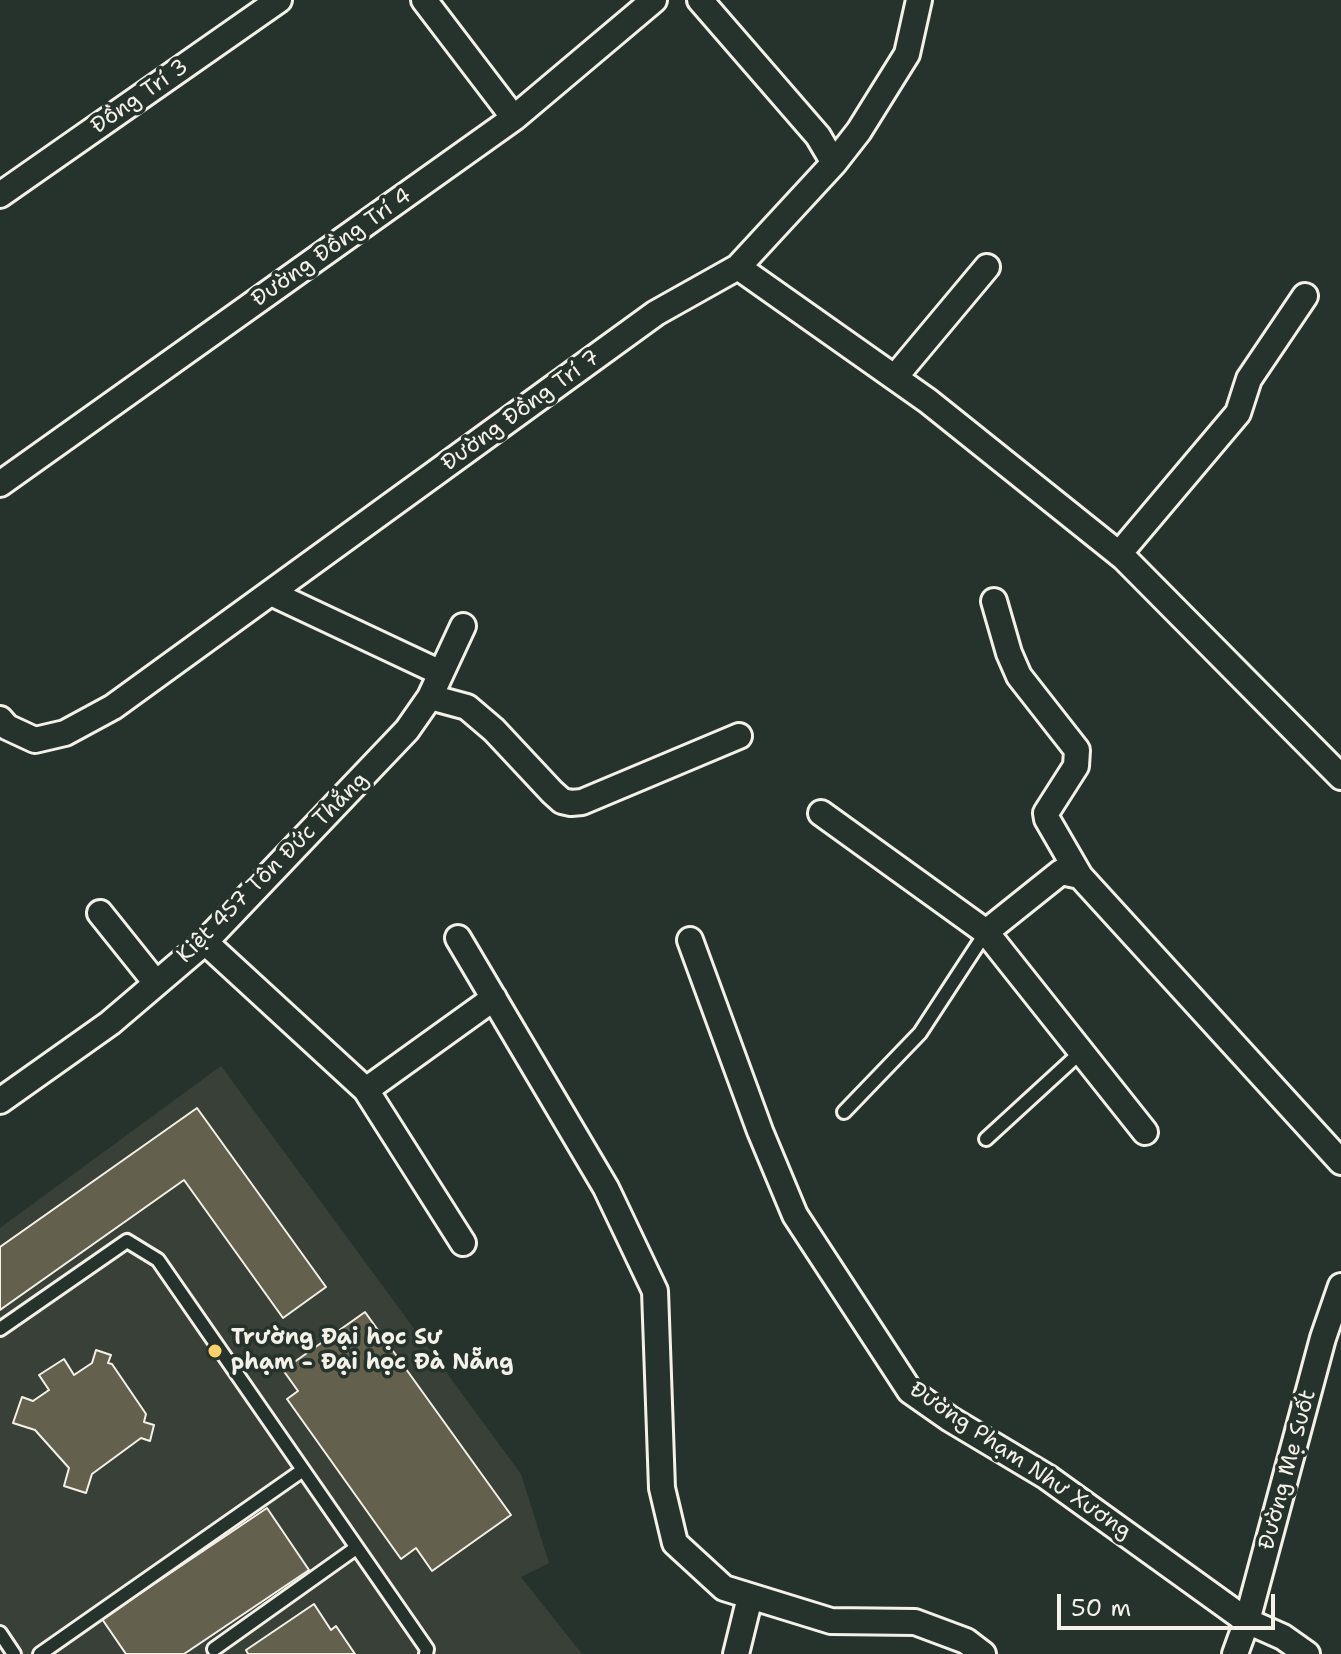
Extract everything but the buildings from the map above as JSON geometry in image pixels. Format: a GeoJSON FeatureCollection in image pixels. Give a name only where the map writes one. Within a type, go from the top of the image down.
{"type":"FeatureCollection","features":[{"type":"Feature","properties":{"kind":"street","name":"Đồng Trí 3"},"geometry":{"type":"LineString","coordinates":[[0,195],[279,0]]}},
{"type":"Feature","properties":{"kind":"street"},"geometry":{"type":"LineString","coordinates":[[424,0],[514,118]]}},
{"type":"Feature","properties":{"kind":"street","name":"Đường Đồng Trí 4"},"geometry":{"type":"LineString","coordinates":[[0,484],[514,118],[654,0]]}},
{"type":"Feature","properties":{"kind":"street"},"geometry":{"type":"LineString","coordinates":[[700,0],[818,136],[834,163]]}},
{"type":"Feature","properties":{"kind":"street","name":"Đường Đồng Trí 7"},"geometry":{"type":"LineString","coordinates":[[0,719],[7,727],[35,740],[65,733],[113,707],[656,313],[738,267],[834,163],[859,131],[907,54],[919,0]]}},
{"type":"Feature","properties":{"kind":"street"},"geometry":{"type":"LineString","coordinates":[[738,267],[928,401],[1119,554],[1341,777]]}},
{"type":"Feature","properties":{"kind":"street"},"geometry":{"type":"LineString","coordinates":[[895,377],[987,267]]}},
{"type":"Feature","properties":{"kind":"street"},"geometry":{"type":"LineString","coordinates":[[1119,554],[1238,413],[1249,379],[1305,296]]}},
{"type":"Feature","properties":{"kind":"street"},"geometry":{"type":"LineString","coordinates":[[271,593],[441,673]]}},
{"type":"Feature","properties":{"kind":"street"},"geometry":{"type":"LineString","coordinates":[[994,601],[1019,676],[1077,750],[1076,766],[1046,813],[1080,876],[1341,1162]]}},
{"type":"Feature","properties":{"kind":"street","name":"Kiệt 457 Tôn Đức Thắng"},"geometry":{"type":"LineString","coordinates":[[0,1101],[110,1023],[205,942],[407,730],[430,697],[463,626]]}},
{"type":"Feature","properties":{"kind":"street"},"geometry":{"type":"LineString","coordinates":[[430,697],[467,707],[494,730],[562,801],[582,802],[739,736]]}},
{"type":"Feature","properties":{"kind":"street"},"geometry":{"type":"LineString","coordinates":[[821,813],[986,932],[1145,1132]]}},
{"type":"Feature","properties":{"kind":"street"},"geometry":{"type":"LineString","coordinates":[[986,932],[1061,872],[1080,876]]}},
{"type":"Feature","properties":{"kind":"street"},"geometry":{"type":"LineString","coordinates":[[100,913],[156,983]]}},
{"type":"Feature","properties":{"kind":"street"},"geometry":{"type":"LineString","coordinates":[[458,938],[606,1188],[655,1291],[662,1488],[675,1543],[724,1588],[831,1621],[915,1622],[966,1641],[983,1654]]}},
{"type":"Feature","properties":{"kind":"street","name":"Đường Phạm Như Xương"},"geometry":{"type":"LineString","coordinates":[[690,940],[760,1131],[795,1215],[910,1391],[950,1419],[1047,1477],[1247,1621],[1283,1637],[1307,1654]]}},
{"type":"Feature","properties":{"kind":"street"},"geometry":{"type":"LineString","coordinates":[[205,942],[366,1090],[463,1243]]}},
{"type":"Feature","properties":{"kind":"street"},"geometry":{"type":"LineString","coordinates":[[366,1090],[494,998]]}},
{"type":"Feature","properties":{"kind":"street","name":"Đường Mẹ Suốt"},"geometry":{"type":"LineString","coordinates":[[1235,1654],[1247,1621],[1323,1338],[1341,1286]]}},
{"type":"Feature","properties":{"kind":"street"},"geometry":{"type":"LineString","coordinates":[[736,1654],[750,1597]]}},
{"type":"Feature","properties":{"kind":"lane"},"geometry":{"type":"LineString","coordinates":[[844,1112],[920,1033],[986,932]]}},
{"type":"Feature","properties":{"kind":"lane"},"geometry":{"type":"LineString","coordinates":[[986,1139],[1081,1052]]}},
{"type":"Feature","properties":{"kind":"lane"},"geometry":{"type":"LineString","coordinates":[[0,1329],[127,1241],[158,1260],[427,1649],[426,1654]]}},
{"type":"Feature","properties":{"kind":"lane"},"geometry":{"type":"LineString","coordinates":[[40,1654],[303,1470]]}},
{"type":"Feature","properties":{"kind":"lane"},"geometry":{"type":"LineString","coordinates":[[213,1652],[356,1548]]}},
{"type":"Feature","properties":{"kind":"lane"},"geometry":{"type":"LineString","coordinates":[[0,1633],[14,1654]]}},
{"type":"Feature","properties":{"kind":"shaded area","name":"Trường Đại học Sư phạm - Đại học Đà Nẵng"},"geometry":{"type":"Polygon","coordinates":[[[221,1066],[521,1474],[549,1563],[521,1577],[582,1654],[0,1654],[0,1228],[221,1066]]]}},
{"type":"Feature","properties":{"kind":"place","name":"Trường Đại học Sư phạm - Đại học Đà Nẵng"},"geometry":{"type":"Point","coordinates":[215,1351]}}]}
